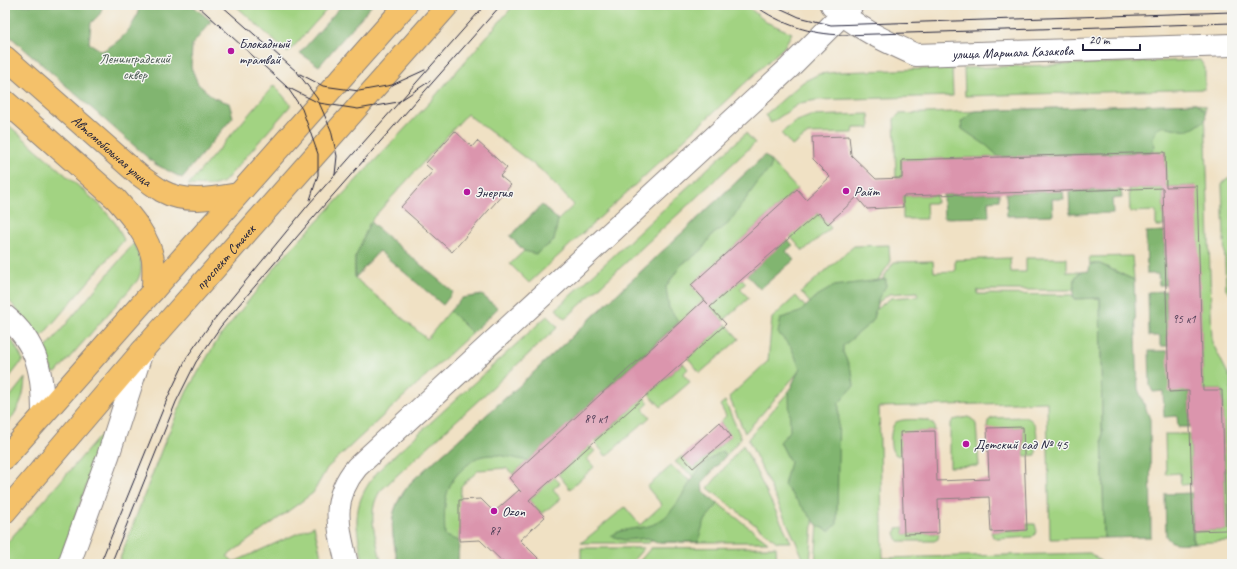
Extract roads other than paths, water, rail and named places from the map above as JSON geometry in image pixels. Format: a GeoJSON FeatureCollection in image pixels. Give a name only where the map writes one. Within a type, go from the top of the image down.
{"type":"FeatureCollection","features":[{"type":"Feature","properties":{"kind":"main road"},"geometry":{"type":"LineString","coordinates":[[5,458],[406,5]]}},
{"type":"Feature","properties":{"kind":"main road","name":"проспект Стачек"},"geometry":{"type":"LineString","coordinates":[[5,512],[142,351],[448,5]]}},
{"type":"Feature","properties":{"kind":"main road","name":"Автомобильная улица"},"geometry":{"type":"LineString","coordinates":[[5,57],[139,175],[163,192],[187,198],[206,200],[238,194]]}},
{"type":"Feature","properties":{"kind":"main road"},"geometry":{"type":"LineString","coordinates":[[5,101],[116,199],[131,216],[144,236],[153,259],[153,291]]}},
{"type":"Feature","properties":{"kind":"street"},"geometry":{"type":"LineString","coordinates":[[347,564],[340,533],[338,508],[341,492],[348,478],[357,467],[789,68],[842,8]]}},
{"type":"Feature","properties":{"kind":"street","name":"улица Маршала Казакова"},"geometry":{"type":"LineString","coordinates":[[842,8],[872,34],[916,55],[1232,45]]}},
{"type":"Feature","properties":{"kind":"street"},"geometry":{"type":"LineString","coordinates":[[5,316],[15,324],[27,340],[35,356],[43,384],[43,414]]}},
{"type":"Feature","properties":{"kind":"street"},"geometry":{"type":"LineString","coordinates":[[69,564],[108,456],[142,351]]}},
{"type":"Feature","properties":{"kind":"tram line"},"geometry":{"type":"LineString","coordinates":[[197,5],[287,87],[302,109],[318,154],[318,175],[310,200]]}},
{"type":"Feature","properties":{"kind":"tram line"},"geometry":{"type":"LineString","coordinates":[[221,5],[297,72],[317,98],[331,130],[337,156],[335,175]]}},
{"type":"Feature","properties":{"kind":"tram line"},"geometry":{"type":"LineString","coordinates":[[100,564],[168,397],[187,357],[212,322],[309,204],[485,5]]}},
{"type":"Feature","properties":{"kind":"tram line"},"geometry":{"type":"LineString","coordinates":[[111,564],[176,402],[196,362],[221,326],[319,211],[501,5]]}},
{"type":"Feature","properties":{"kind":"tram line"},"geometry":{"type":"LineString","coordinates":[[754,5],[775,18],[797,27],[819,33],[843,35],[1232,23]]}},
{"type":"Feature","properties":{"kind":"tram line"},"geometry":{"type":"LineString","coordinates":[[773,5],[799,17],[831,25],[1232,12]]}},
{"type":"Feature","properties":{"kind":"tram line"},"geometry":{"type":"LineString","coordinates":[[300,74],[323,86],[359,91],[392,85],[425,70]]}},
{"type":"Feature","properties":{"kind":"tram line"},"geometry":{"type":"LineString","coordinates":[[289,88],[319,103],[358,109],[398,102],[430,81]]}},
{"type":"Feature","properties":{"kind":"place","name":"Блокадный трамвай"},"geometry":{"type":"Point","coordinates":[231,51]}},
{"type":"Feature","properties":{"kind":"place","name":"Райт"},"geometry":{"type":"Point","coordinates":[846,191]}},
{"type":"Feature","properties":{"kind":"place","name":"Энергия"},"geometry":{"type":"Point","coordinates":[467,192]}},
{"type":"Feature","properties":{"kind":"place","name":"Детский сад № 45"},"geometry":{"type":"Point","coordinates":[966,444]}},
{"type":"Feature","properties":{"kind":"place","name":"Ozon"},"geometry":{"type":"Point","coordinates":[494,511]}},
{"type":"Feature","properties":{"kind":"park label","name":"Ленинградский сквер"},"geometry":{"type":"Point","coordinates":[135,66]}}]}
